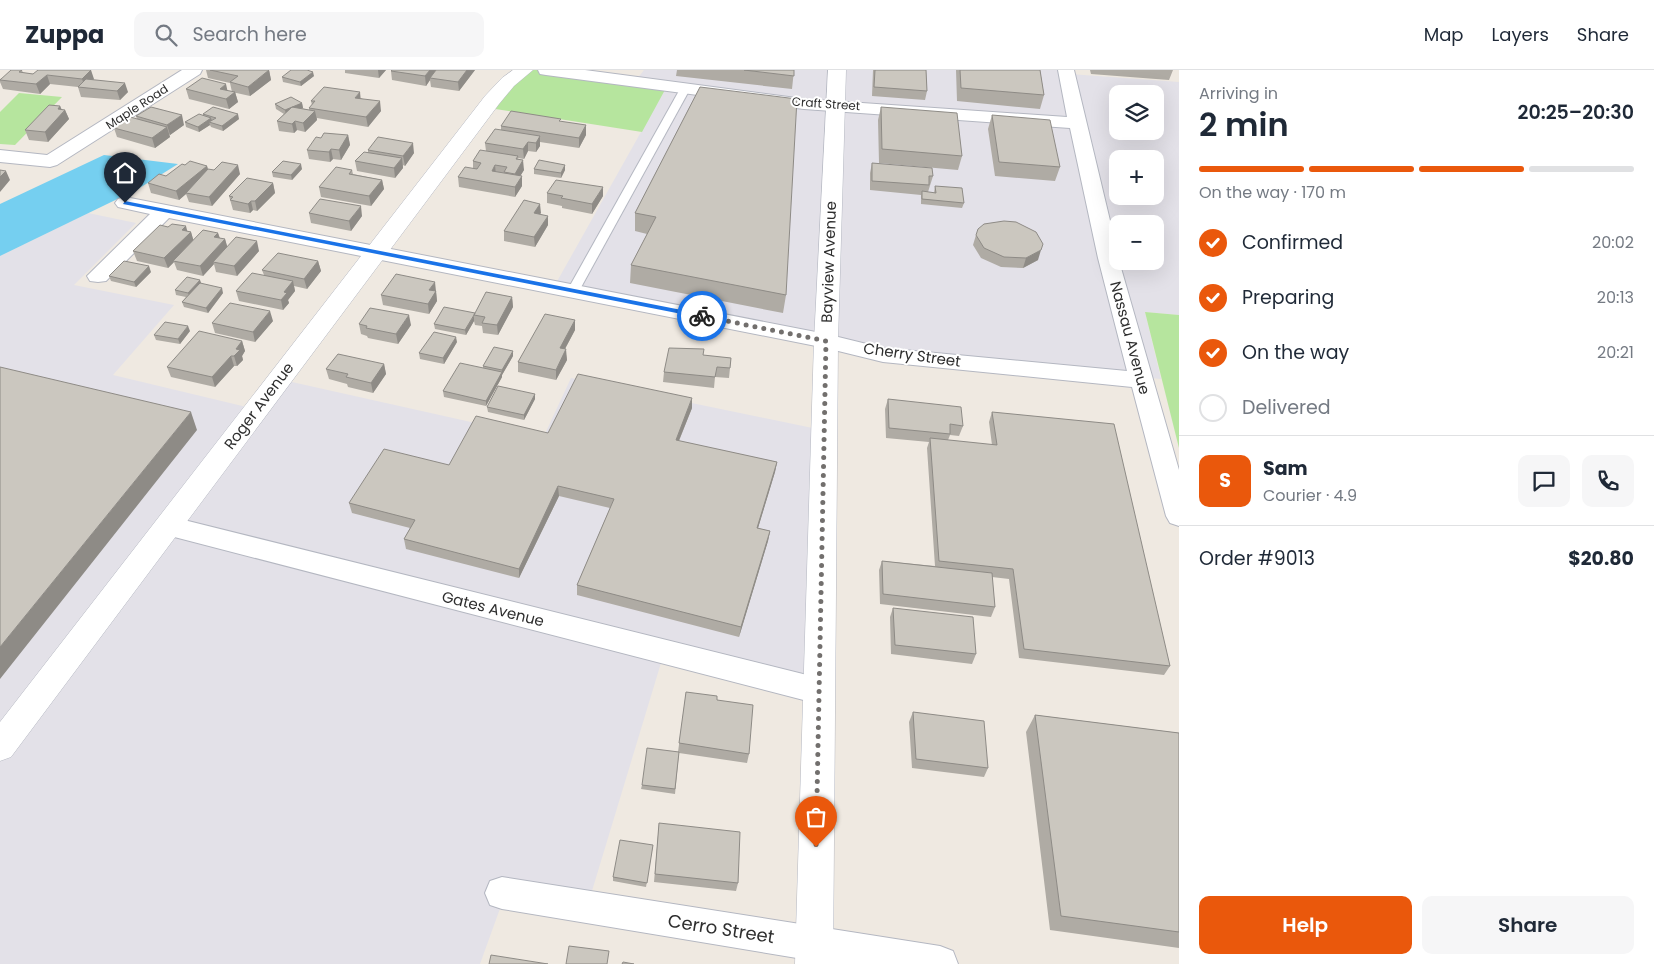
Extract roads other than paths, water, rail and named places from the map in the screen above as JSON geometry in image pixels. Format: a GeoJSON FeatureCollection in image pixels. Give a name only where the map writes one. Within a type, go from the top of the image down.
{"type":"FeatureCollection","features":[{"type":"Feature","properties":{"kind":"street","name":"Maple Road"},"geometry":{"type":"LineString","coordinates":[[0,156],[50,161],[194,70]]}},
{"type":"Feature","properties":{"kind":"street","name":"Roger Avenue"},"geometry":{"type":"LineString","coordinates":[[0,747],[492,100],[508,82],[524,70]]}},
{"type":"Feature","properties":{"kind":"street","name":"Craft Street"},"geometry":{"type":"LineString","coordinates":[[546,70],[804,104],[1077,123]]}},
{"type":"Feature","properties":{"kind":"street","name":"Bayview Avenue"},"geometry":{"type":"LineString","coordinates":[[814,954],[826,341],[837,70]]}},
{"type":"Feature","properties":{"kind":"street","name":"Nassau Avenue"},"geometry":{"type":"LineString","coordinates":[[1066,70],[1108,258],[1179,516]]}},
{"type":"Feature","properties":{"kind":"street","name":"Cherry Street"},"geometry":{"type":"LineString","coordinates":[[125,203],[826,341],[883,355],[1142,380]]}},
{"type":"Feature","properties":{"kind":"street"},"geometry":{"type":"LineString","coordinates":[[98,276],[164,211]]}},
{"type":"Feature","properties":{"kind":"street","name":"Gates Avenue"},"geometry":{"type":"LineString","coordinates":[[168,526],[819,691]]}},
{"type":"Feature","properties":{"kind":"street","name":"Cerro Street"},"geometry":{"type":"LineString","coordinates":[[502,894],[814,954],[940,964]]}},
{"type":"Feature","properties":{"kind":"lane"},"geometry":{"type":"LineString","coordinates":[[573,291],[685,88]]}},
{"type":"Feature","properties":{"kind":"water"},"geometry":{"type":"Polygon","coordinates":[[[104,155],[178,164],[138,189],[0,256],[0,204],[104,155]]]}}]}
